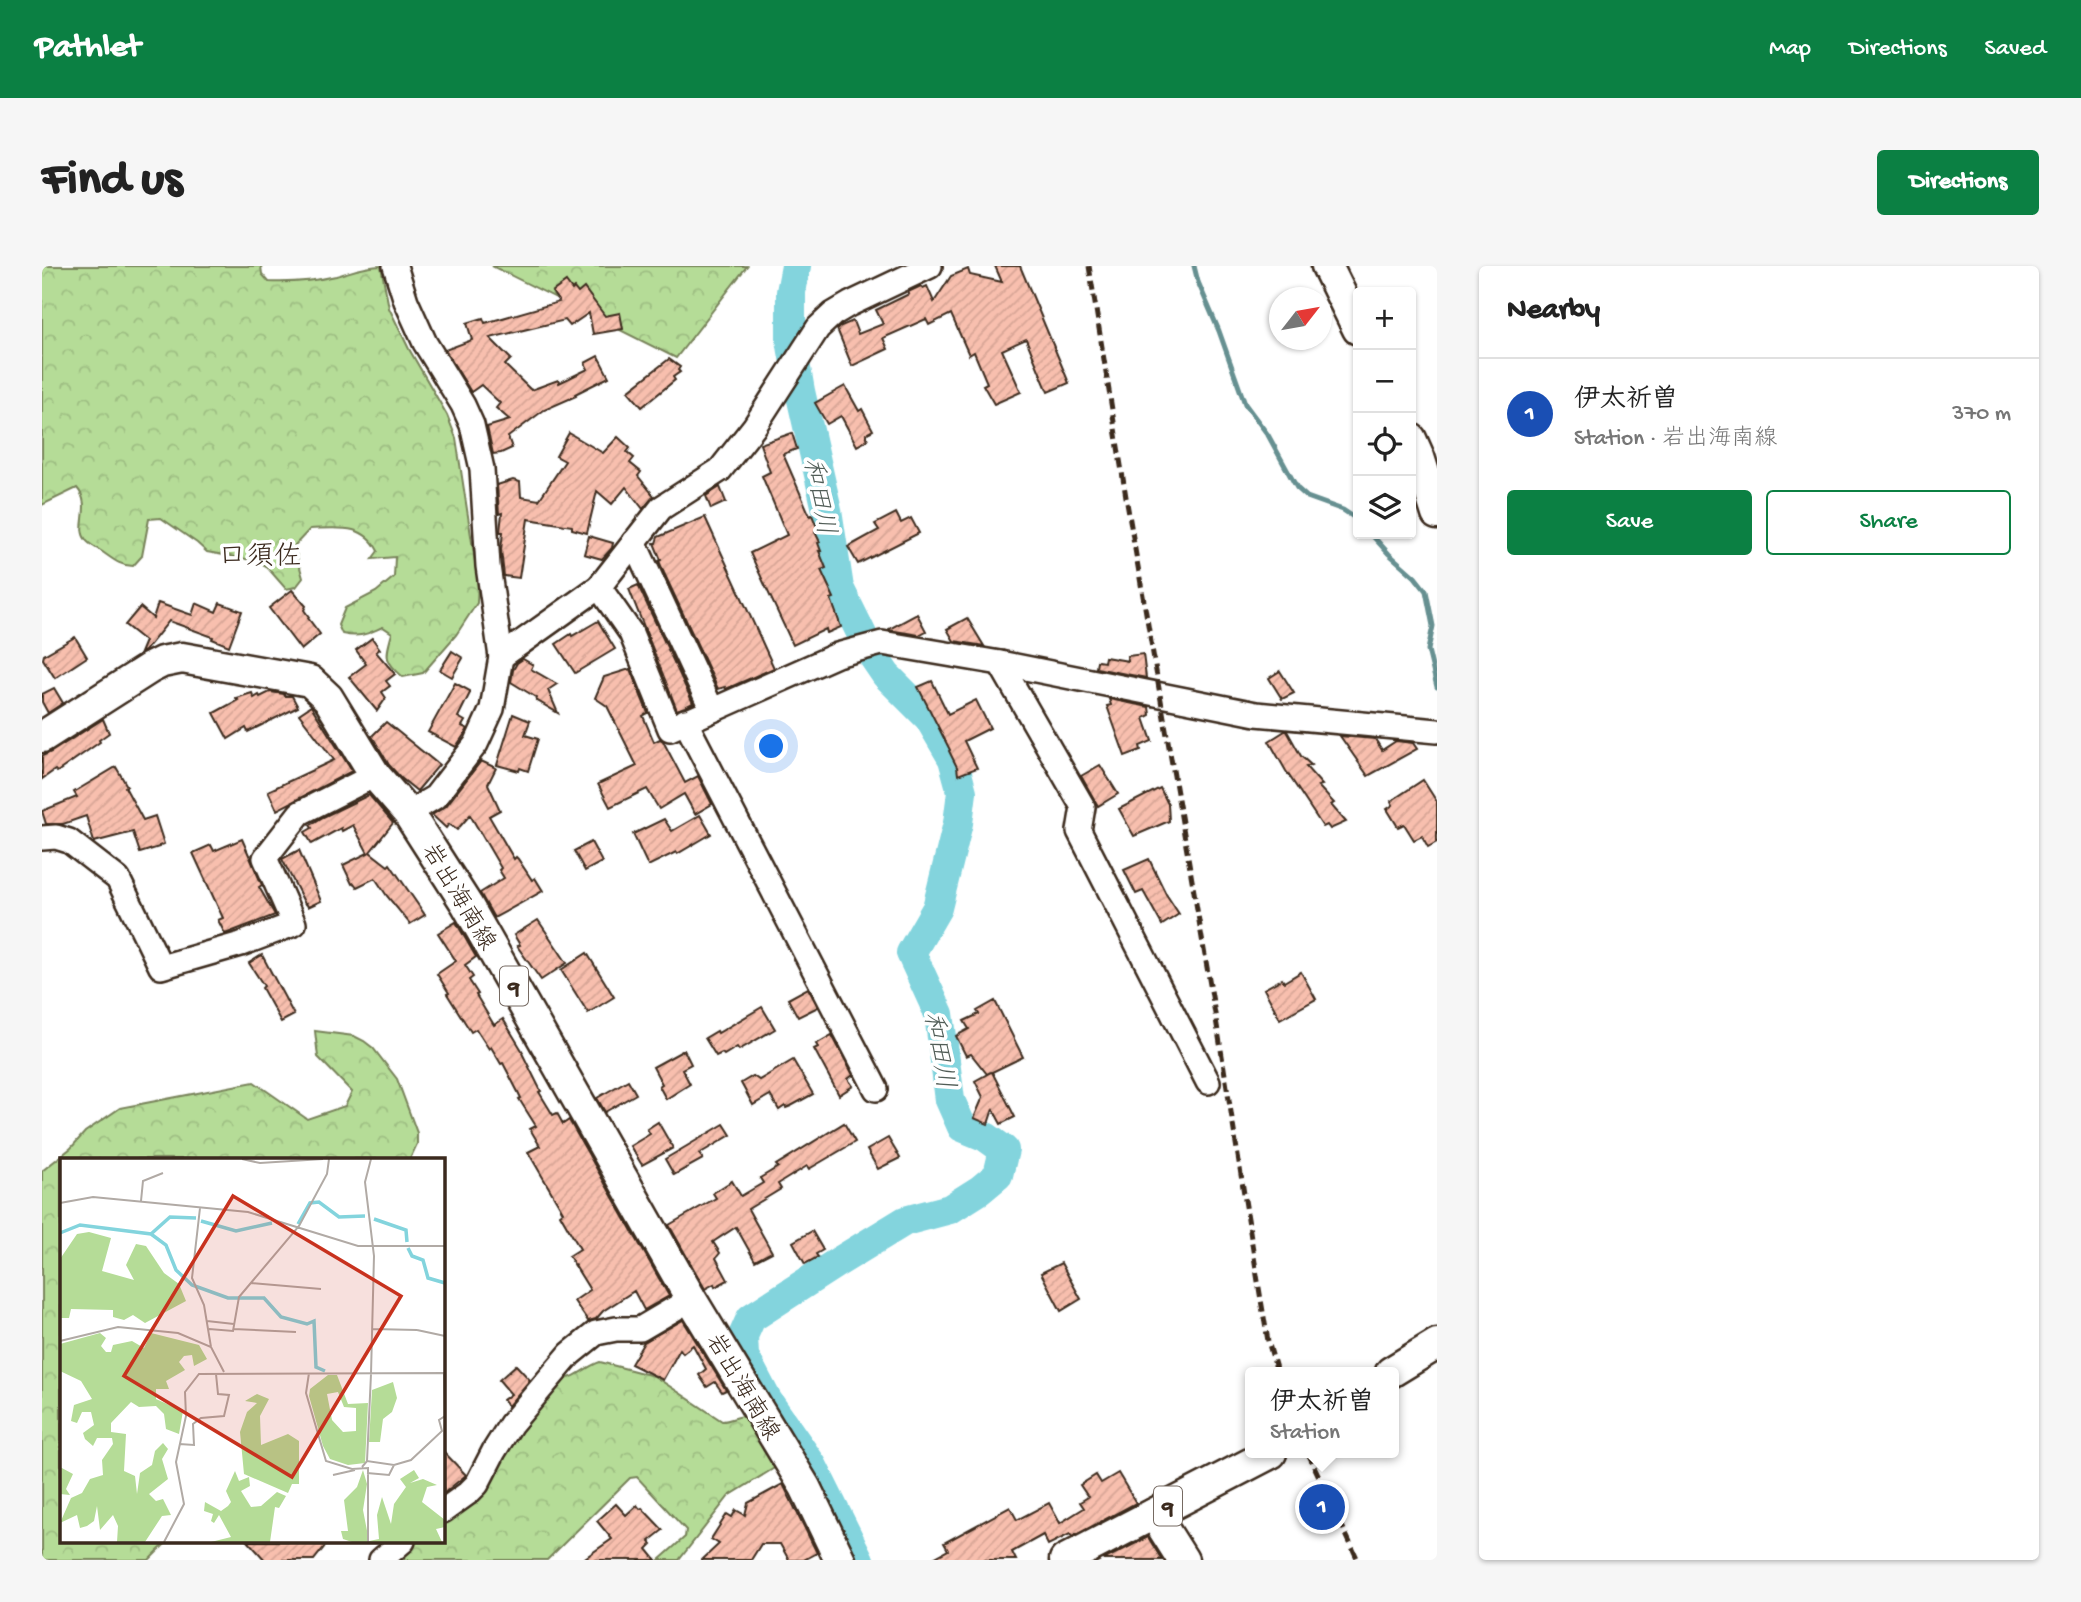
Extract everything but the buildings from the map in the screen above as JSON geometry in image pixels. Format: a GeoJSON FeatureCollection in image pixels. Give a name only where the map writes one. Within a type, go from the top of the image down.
{"type":"FeatureCollection","features":[{"type":"Feature","properties":{"kind":"main road"},"geometry":{"type":"LineString","coordinates":[[1327,266],[1353,319]]}},
{"type":"Feature","properties":{"kind":"main road"},"geometry":{"type":"LineString","coordinates":[[1416,450],[1437,514]]}},
{"type":"Feature","properties":{"kind":"main road","name":"岩出海南線"},"geometry":{"type":"LineString","coordinates":[[42,737],[150,668],[181,658],[310,681],[328,698],[375,775],[408,813],[467,905],[691,1299],[805,1487],[840,1560]]}},
{"type":"Feature","properties":{"kind":"main road"},"geometry":{"type":"LineString","coordinates":[[1399,1367],[1437,1344]]}},
{"type":"Feature","properties":{"kind":"main road","name":"9"},"geometry":{"type":"LineString","coordinates":[[1065,1560],[1261,1458]]}},
{"type":"Feature","properties":{"kind":"main road"},"geometry":{"type":"LineString","coordinates":[[1154,1514],[1183,1560]]}},
{"type":"Feature","properties":{"kind":"street"},"geometry":{"type":"LineString","coordinates":[[395,266],[425,343],[463,405],[472,425],[482,469],[488,566],[501,657],[492,709],[476,744],[435,797],[408,813]]}},
{"type":"Feature","properties":{"kind":"street"},"geometry":{"type":"LineString","coordinates":[[501,657],[599,587],[661,508],[720,470],[754,427],[825,321],[850,304],[930,266]]}},
{"type":"Feature","properties":{"kind":"street"},"geometry":{"type":"LineString","coordinates":[[634,542],[712,710]]}},
{"type":"Feature","properties":{"kind":"street"},"geometry":{"type":"LineString","coordinates":[[599,587],[631,633],[670,729],[837,655],[882,643],[1000,663],[1256,714],[1437,731]]}},
{"type":"Feature","properties":{"kind":"street"},"geometry":{"type":"LineString","coordinates":[[1000,663],[1083,807],[1079,831],[1208,1082]]}},
{"type":"Feature","properties":{"kind":"street"},"geometry":{"type":"LineString","coordinates":[[685,721],[876,1089]]}},
{"type":"Feature","properties":{"kind":"street"},"geometry":{"type":"LineString","coordinates":[[42,838],[56,837],[69,841],[118,879],[162,967],[241,944],[294,924],[265,858],[300,813],[375,775]]}},
{"type":"Feature","properties":{"kind":"street"},"geometry":{"type":"LineString","coordinates":[[444,1510],[477,1484],[511,1424],[570,1354],[596,1333],[640,1329],[691,1299]]}},
{"type":"Feature","properties":{"kind":"street"},"geometry":{"type":"LineString","coordinates":[[381,1560],[402,1542]]}},
{"type":"Feature","properties":{"kind":"green space"},"geometry":{"type":"Polygon","coordinates":[[[42,266],[261,266],[262,274],[269,282],[295,282],[381,266],[389,308],[447,415],[456,438],[478,581],[477,603],[456,635],[423,673],[403,677],[392,666],[388,653],[392,633],[383,627],[359,635],[342,634],[338,625],[345,608],[376,592],[394,577],[395,557],[372,559],[378,551],[372,542],[358,531],[340,528],[310,529],[294,546],[303,578],[296,587],[286,589],[266,566],[257,561],[207,552],[161,518],[149,519],[142,556],[133,566],[121,564],[92,545],[83,535],[84,502],[77,488],[42,505],[42,266]]]}},
{"type":"Feature","properties":{"kind":"green space"},"geometry":{"type":"Polygon","coordinates":[[[492,266],[747,266],[676,358],[492,266]]]}},
{"type":"Feature","properties":{"kind":"green space"},"geometry":{"type":"Polygon","coordinates":[[[315,1031],[354,1036],[373,1048],[397,1079],[417,1133],[417,1144],[410,1158],[60,1158],[60,1542],[167,1542],[149,1560],[42,1560],[42,1171],[71,1148],[85,1132],[120,1108],[254,1082],[307,1119],[345,1106],[352,1092],[318,1057],[315,1031]]]}},
{"type":"Feature","properties":{"kind":"green space"},"geometry":{"type":"Polygon","coordinates":[[[600,1362],[654,1376],[722,1421],[745,1416],[776,1467],[729,1496],[679,1560],[659,1560],[685,1537],[686,1530],[637,1477],[630,1478],[547,1560],[393,1560],[414,1542],[444,1542],[444,1519],[502,1454],[561,1378],[571,1377],[600,1362]]]}},
{"type":"Feature","properties":{"kind":"waterway","name":"和田川"},"geometry":{"type":"LineString","coordinates":[[796,266],[791,292],[791,340],[827,510],[839,588],[871,653],[886,675],[929,718],[953,759],[962,792],[958,823],[937,908],[911,953],[939,1014],[950,1100],[962,1127],[986,1137],[1004,1150],[998,1175],[980,1190],[950,1209],[905,1221],[838,1262],[751,1318],[743,1336],[744,1356],[767,1400],[812,1465],[859,1560]]}},
{"type":"Feature","properties":{"kind":"waterway"},"geometry":{"type":"LineString","coordinates":[[1194,266],[1245,404],[1268,435],[1297,488],[1307,497],[1343,510],[1353,517]]}},
{"type":"Feature","properties":{"kind":"waterway"},"geometry":{"type":"LineString","coordinates":[[1376,539],[1426,591],[1433,626],[1428,650],[1437,687]]}},
{"type":"Feature","properties":{"kind":"railway"},"geometry":{"type":"LineString","coordinates":[[1089,266],[1260,1294],[1276,1367]]}},
{"type":"Feature","properties":{"kind":"railway"},"geometry":{"type":"LineString","coordinates":[[1310,1458],[1358,1560]]}},
{"type":"Feature","properties":{"kind":"place","name":"伊太祈曽"},"geometry":{"type":"Point","coordinates":[1322,1507]}},
{"type":"Feature","properties":{"kind":"district","name":"口須佐"},"geometry":{"type":"Point","coordinates":[260,554]}}]}
